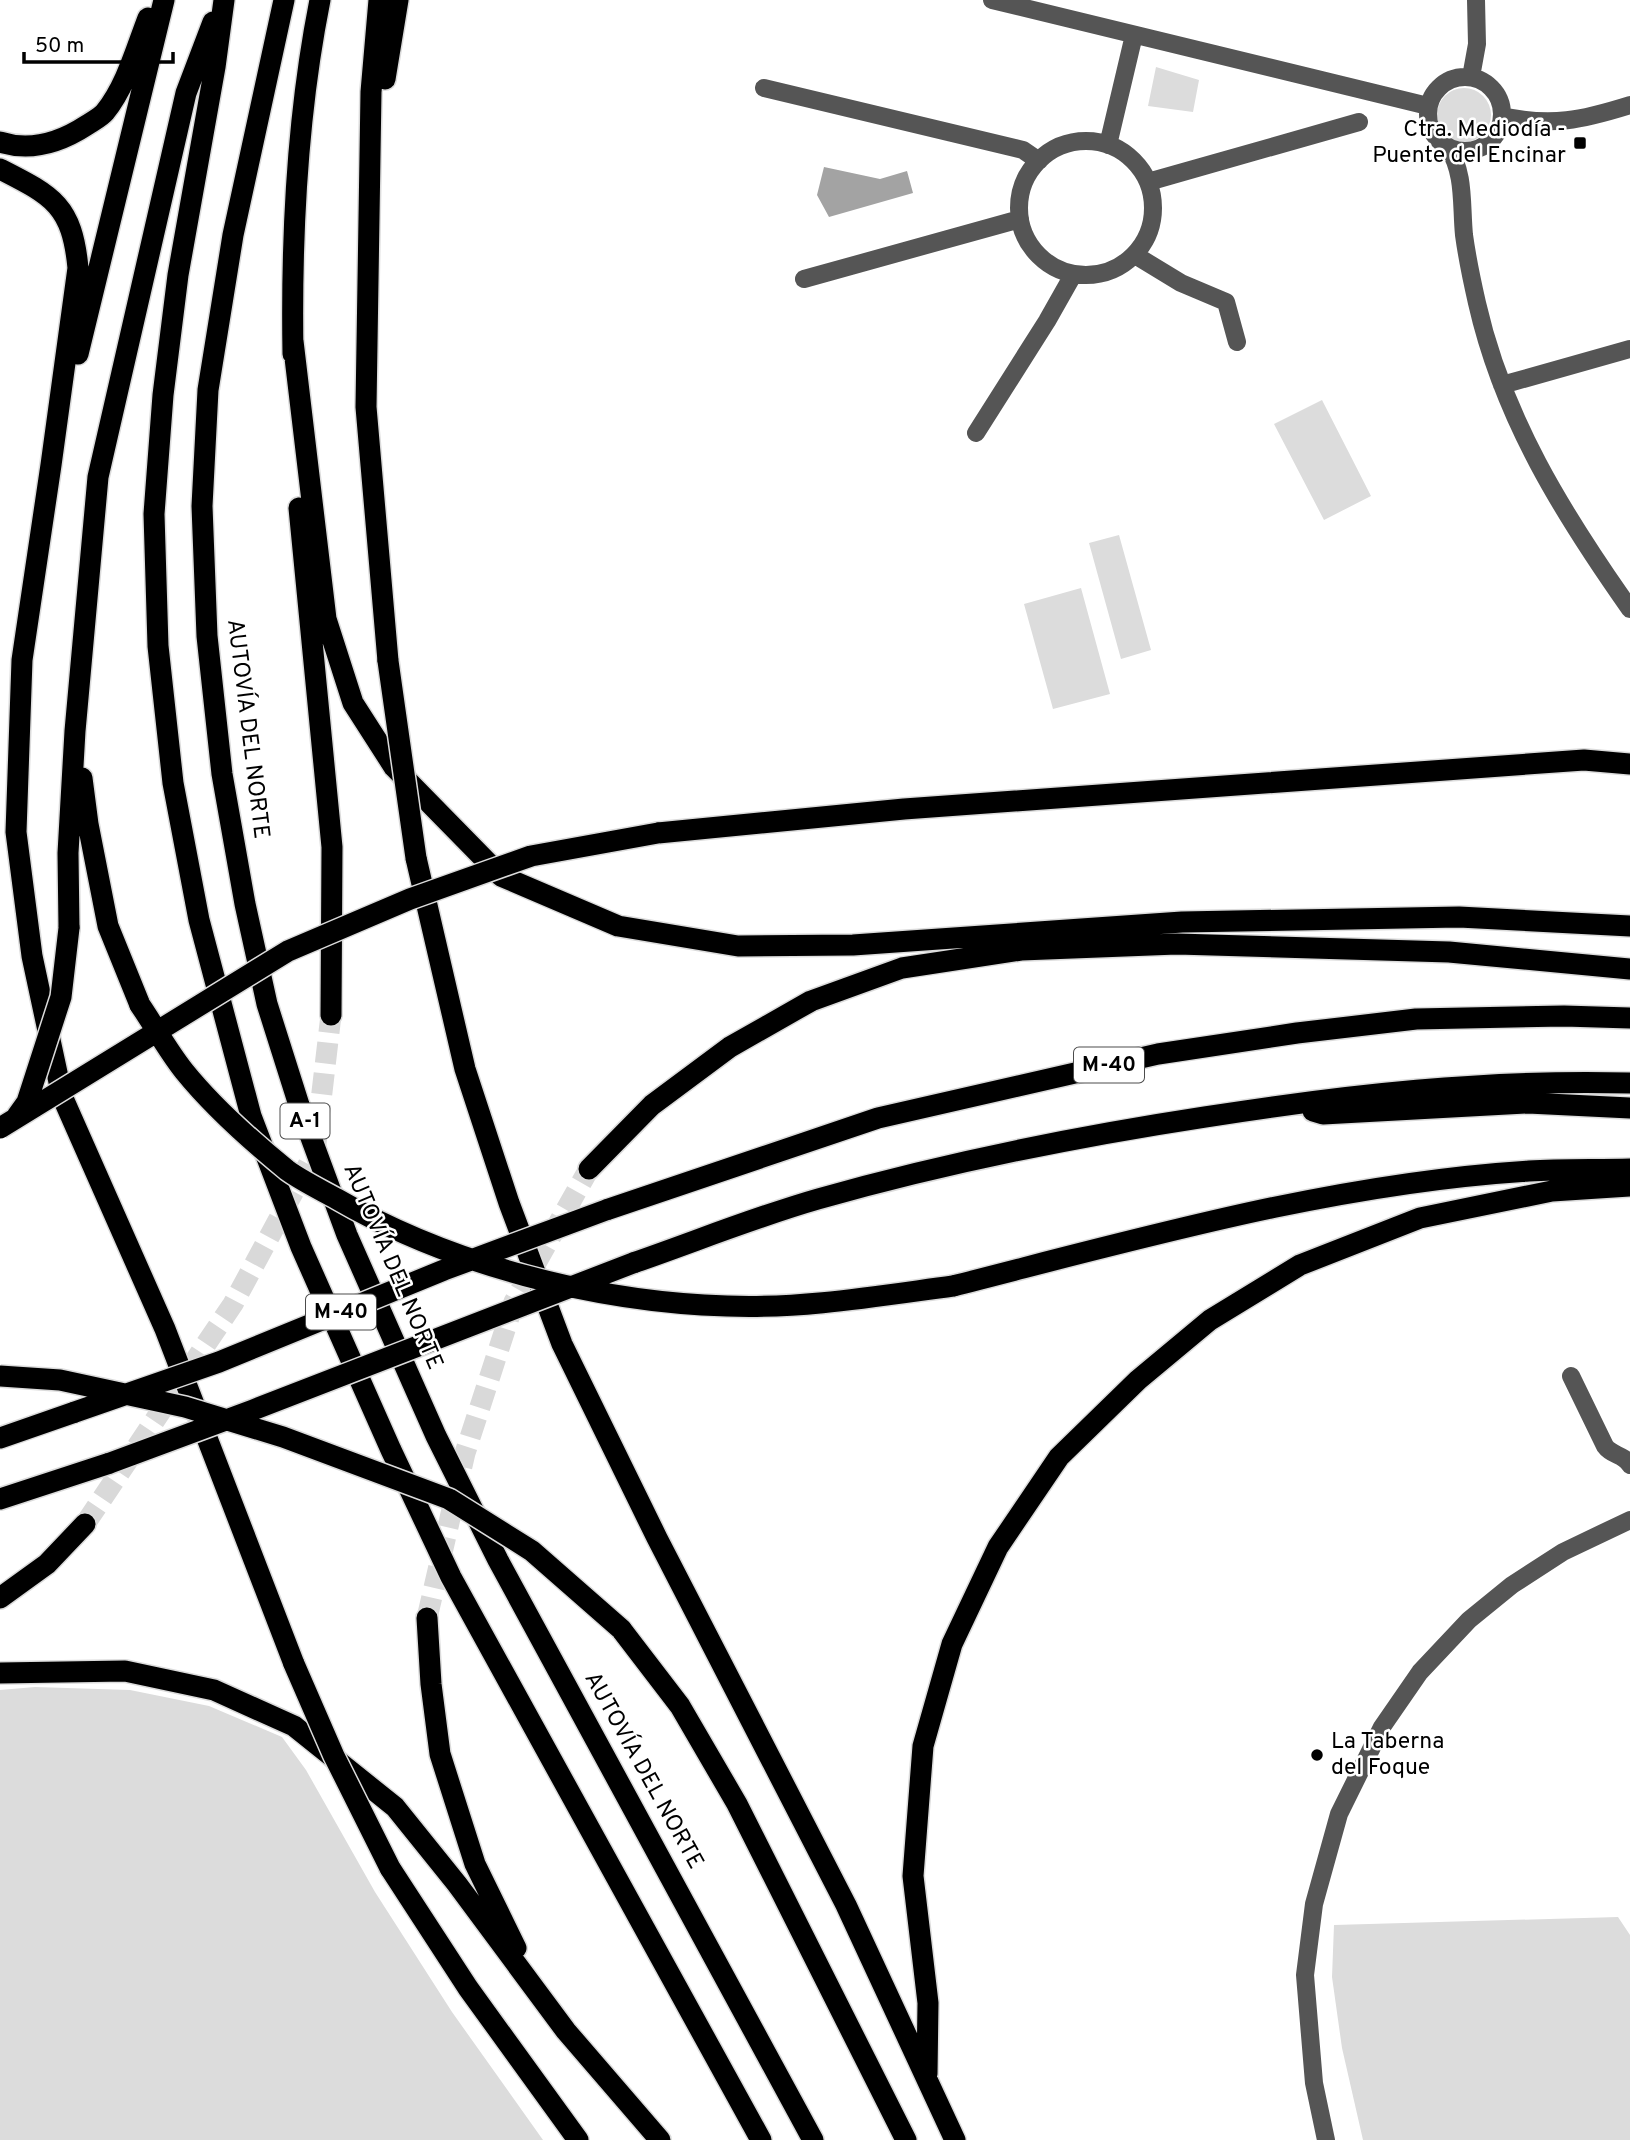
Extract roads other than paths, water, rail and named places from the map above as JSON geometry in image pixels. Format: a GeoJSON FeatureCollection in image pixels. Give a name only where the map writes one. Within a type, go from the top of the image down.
{"type":"FeatureCollection","features":[{"type":"Feature","properties":{"kind":"highway"},"geometry":{"type":"LineString","coordinates":[[0,142],[14,147],[50,144],[104,114],[127,74],[154,0]]}},
{"type":"Feature","properties":{"kind":"highway"},"geometry":{"type":"LineString","coordinates":[[51,465],[164,0]]}},
{"type":"Feature","properties":{"kind":"highway"},"geometry":{"type":"LineString","coordinates":[[0,1141],[27,1102],[61,997],[69,928],[68,853],[75,731],[97,477],[186,93],[223,0]]}},
{"type":"Feature","properties":{"kind":"highway","name":"A-1"},"geometry":{"type":"LineString","coordinates":[[223,0],[215,67],[178,275],[163,395],[154,514],[159,660],[173,783],[199,920],[251,1116],[300,1247],[391,1450],[451,1577],[761,2140]]}},
{"type":"Feature","properties":{"kind":"highway","name":"AUTOVÍA DEL NORTE"},"geometry":{"type":"LineString","coordinates":[[284,0],[233,235],[208,390],[202,506],[207,636],[222,774],[245,905],[267,1004],[299,1105],[347,1235],[436,1436],[498,1560],[813,2140]]}},
{"type":"Feature","properties":{"kind":"highway"},"geometry":{"type":"LineString","coordinates":[[320,0],[310,47],[296,195],[293,341],[296,482],[332,847],[331,1015]]}},
{"type":"Feature","properties":{"kind":"highway"},"geometry":{"type":"LineString","coordinates":[[379,0],[371,92],[366,407],[388,661],[416,858],[465,1069],[509,1203],[562,1344],[657,1538],[846,1905],[955,2140]]}},
{"type":"Feature","properties":{"kind":"highway"},"geometry":{"type":"LineString","coordinates":[[370,160],[398,0]]}},
{"type":"Feature","properties":{"kind":"highway"},"geometry":{"type":"LineString","coordinates":[[0,169],[36,188],[54,202],[66,218],[75,240],[78,268],[22,660],[16,832],[32,956],[62,1096],[165,1329],[294,1664],[334,1756],[390,1868],[468,1988],[578,2140]]}},
{"type":"Feature","properties":{"kind":"highway"},"geometry":{"type":"LineString","coordinates":[[293,341],[326,619],[353,703],[394,767],[501,876],[618,926],[738,946],[853,945],[1182,922],[1459,917],[1630,926]]}},
{"type":"Feature","properties":{"kind":"highway"},"geometry":{"type":"LineString","coordinates":[[75,731],[88,824],[108,926],[140,1005],[183,1070],[232,1122],[290,1172],[368,1217],[429,1245],[516,1274],[626,1296],[727,1306],[833,1303],[953,1286],[1161,1233],[1286,1205],[1401,1185],[1529,1171],[1630,1169]]}},
{"type":"Feature","properties":{"kind":"highway"},"geometry":{"type":"LineString","coordinates":[[0,1128],[288,951],[410,899],[531,856],[658,832],[904,809],[1571,761],[1630,764]]}},
{"type":"Feature","properties":{"kind":"highway"},"geometry":{"type":"LineString","coordinates":[[589,1169],[652,1105],[730,1046],[811,1001],[902,968],[1021,950],[1177,944],[1449,952],[1630,969]]}},
{"type":"Feature","properties":{"kind":"highway","name":"M-40"},"geometry":{"type":"LineString","coordinates":[[0,1437],[219,1362],[444,1270],[606,1210],[878,1118],[1158,1054],[1297,1033],[1416,1019],[1564,1016],[1630,1018]]}},
{"type":"Feature","properties":{"kind":"highway","name":"M-40"},"geometry":{"type":"LineString","coordinates":[[0,1499],[253,1410],[633,1263],[816,1200],[959,1162],[1124,1129],[1287,1104],[1457,1087],[1561,1081],[1630,1083]]}},
{"type":"Feature","properties":{"kind":"highway"},"geometry":{"type":"LineString","coordinates":[[1287,1104],[1323,1114],[1528,1103],[1630,1108]]}},
{"type":"Feature","properties":{"kind":"highway"},"geometry":{"type":"LineString","coordinates":[[927,2076],[928,2003],[913,1876],[923,1746],[952,1644],[963,1619],[998,1547],[1059,1457],[1138,1380],[1210,1320],[1300,1265],[1420,1218],[1552,1191],[1630,1186]]}},
{"type":"Feature","properties":{"kind":"highway"},"geometry":{"type":"LineString","coordinates":[[0,1376],[60,1380],[185,1407],[284,1437],[449,1499],[532,1551],[621,1629],[680,1706],[737,1804],[906,2140]]}},
{"type":"Feature","properties":{"kind":"highway"},"geometry":{"type":"LineString","coordinates":[[0,1598],[47,1563],[85,1524]]}},
{"type":"Feature","properties":{"kind":"highway"},"geometry":{"type":"LineString","coordinates":[[427,1619],[431,1684],[440,1754],[475,1864],[515,1947],[566,2031]]}},
{"type":"Feature","properties":{"kind":"highway"},"geometry":{"type":"LineString","coordinates":[[0,1672],[125,1671],[214,1690],[294,1726],[395,1807],[457,1884],[566,2031],[660,2140]]}},
{"type":"Feature","properties":{"kind":"street"},"geometry":{"type":"LineString","coordinates":[[992,0],[1428,106]]}},
{"type":"Feature","properties":{"kind":"street"},"geometry":{"type":"LineString","coordinates":[[1471,77],[1477,44],[1476,0]]}},
{"type":"Feature","properties":{"kind":"street"},"geometry":{"type":"LineString","coordinates":[[1108,145],[1134,35]]}},
{"type":"Feature","properties":{"kind":"street"},"geometry":{"type":"LineString","coordinates":[[1461,180],[1465,161],[1474,150],[1488,143],[1497,131],[1502,116],[1494,91],[1471,77],[1444,83],[1434,93],[1428,106],[1429,122],[1435,137],[1448,147],[1456,160],[1461,180],[1464,236],[1477,303],[1502,385],[1548,486],[1630,609]]}},
{"type":"Feature","properties":{"kind":"street"},"geometry":{"type":"LineString","coordinates":[[764,88],[1023,150],[1039,161]]}},
{"type":"Feature","properties":{"kind":"street"},"geometry":{"type":"LineString","coordinates":[[1502,116],[1531,122],[1565,122],[1593,117],[1630,105]]}},
{"type":"Feature","properties":{"kind":"street"},"geometry":{"type":"LineString","coordinates":[[1148,182],[1359,122]]}},
{"type":"Feature","properties":{"kind":"street"},"geometry":{"type":"LineString","coordinates":[[1087,141],[1108,145],[1128,155],[1142,171],[1152,191],[1153,214],[1148,236],[1135,255],[1117,268],[1095,275],[1073,275],[1052,267],[1034,252],[1023,233],[1018,212],[1021,190],[1030,170],[1046,154],[1065,144],[1087,141]]}},
{"type":"Feature","properties":{"kind":"street"},"geometry":{"type":"LineString","coordinates":[[1448,147],[1474,150]]}},
{"type":"Feature","properties":{"kind":"street"},"geometry":{"type":"LineString","coordinates":[[804,279],[1020,219]]}},
{"type":"Feature","properties":{"kind":"street"},"geometry":{"type":"LineString","coordinates":[[1135,255],[1181,283],[1226,302],[1237,342]]}},
{"type":"Feature","properties":{"kind":"street"},"geometry":{"type":"LineString","coordinates":[[976,433],[1073,275]]}},
{"type":"Feature","properties":{"kind":"street"},"geometry":{"type":"LineString","coordinates":[[1502,385],[1630,348]]}},
{"type":"Feature","properties":{"kind":"street"},"geometry":{"type":"LineString","coordinates":[[1571,1376],[1605,1446],[1609,1452],[1623,1456],[1630,1465]]}},
{"type":"Feature","properties":{"kind":"street"},"geometry":{"type":"LineString","coordinates":[[1326,2140],[1314,2083],[1305,1975],[1314,1904],[1339,1814],[1390,1716],[1420,1672],[1469,1620],[1511,1585],[1563,1552],[1630,1520]]}},
{"type":"Feature","properties":{"kind":"tunnel"},"geometry":{"type":"LineString","coordinates":[[85,1524],[233,1304],[315,1152],[331,1015]]}},
{"type":"Feature","properties":{"kind":"tunnel"},"geometry":{"type":"LineString","coordinates":[[427,1618],[465,1453],[514,1302],[589,1169]]}},
{"type":"Feature","properties":{"kind":"place","name":"Ctra. Mediodía - Puente del Encinar"},"geometry":{"type":"Point","coordinates":[1580,143]}},
{"type":"Feature","properties":{"kind":"place","name":"La Taberna del Foque"},"geometry":{"type":"Point","coordinates":[1317,1755]}}]}
